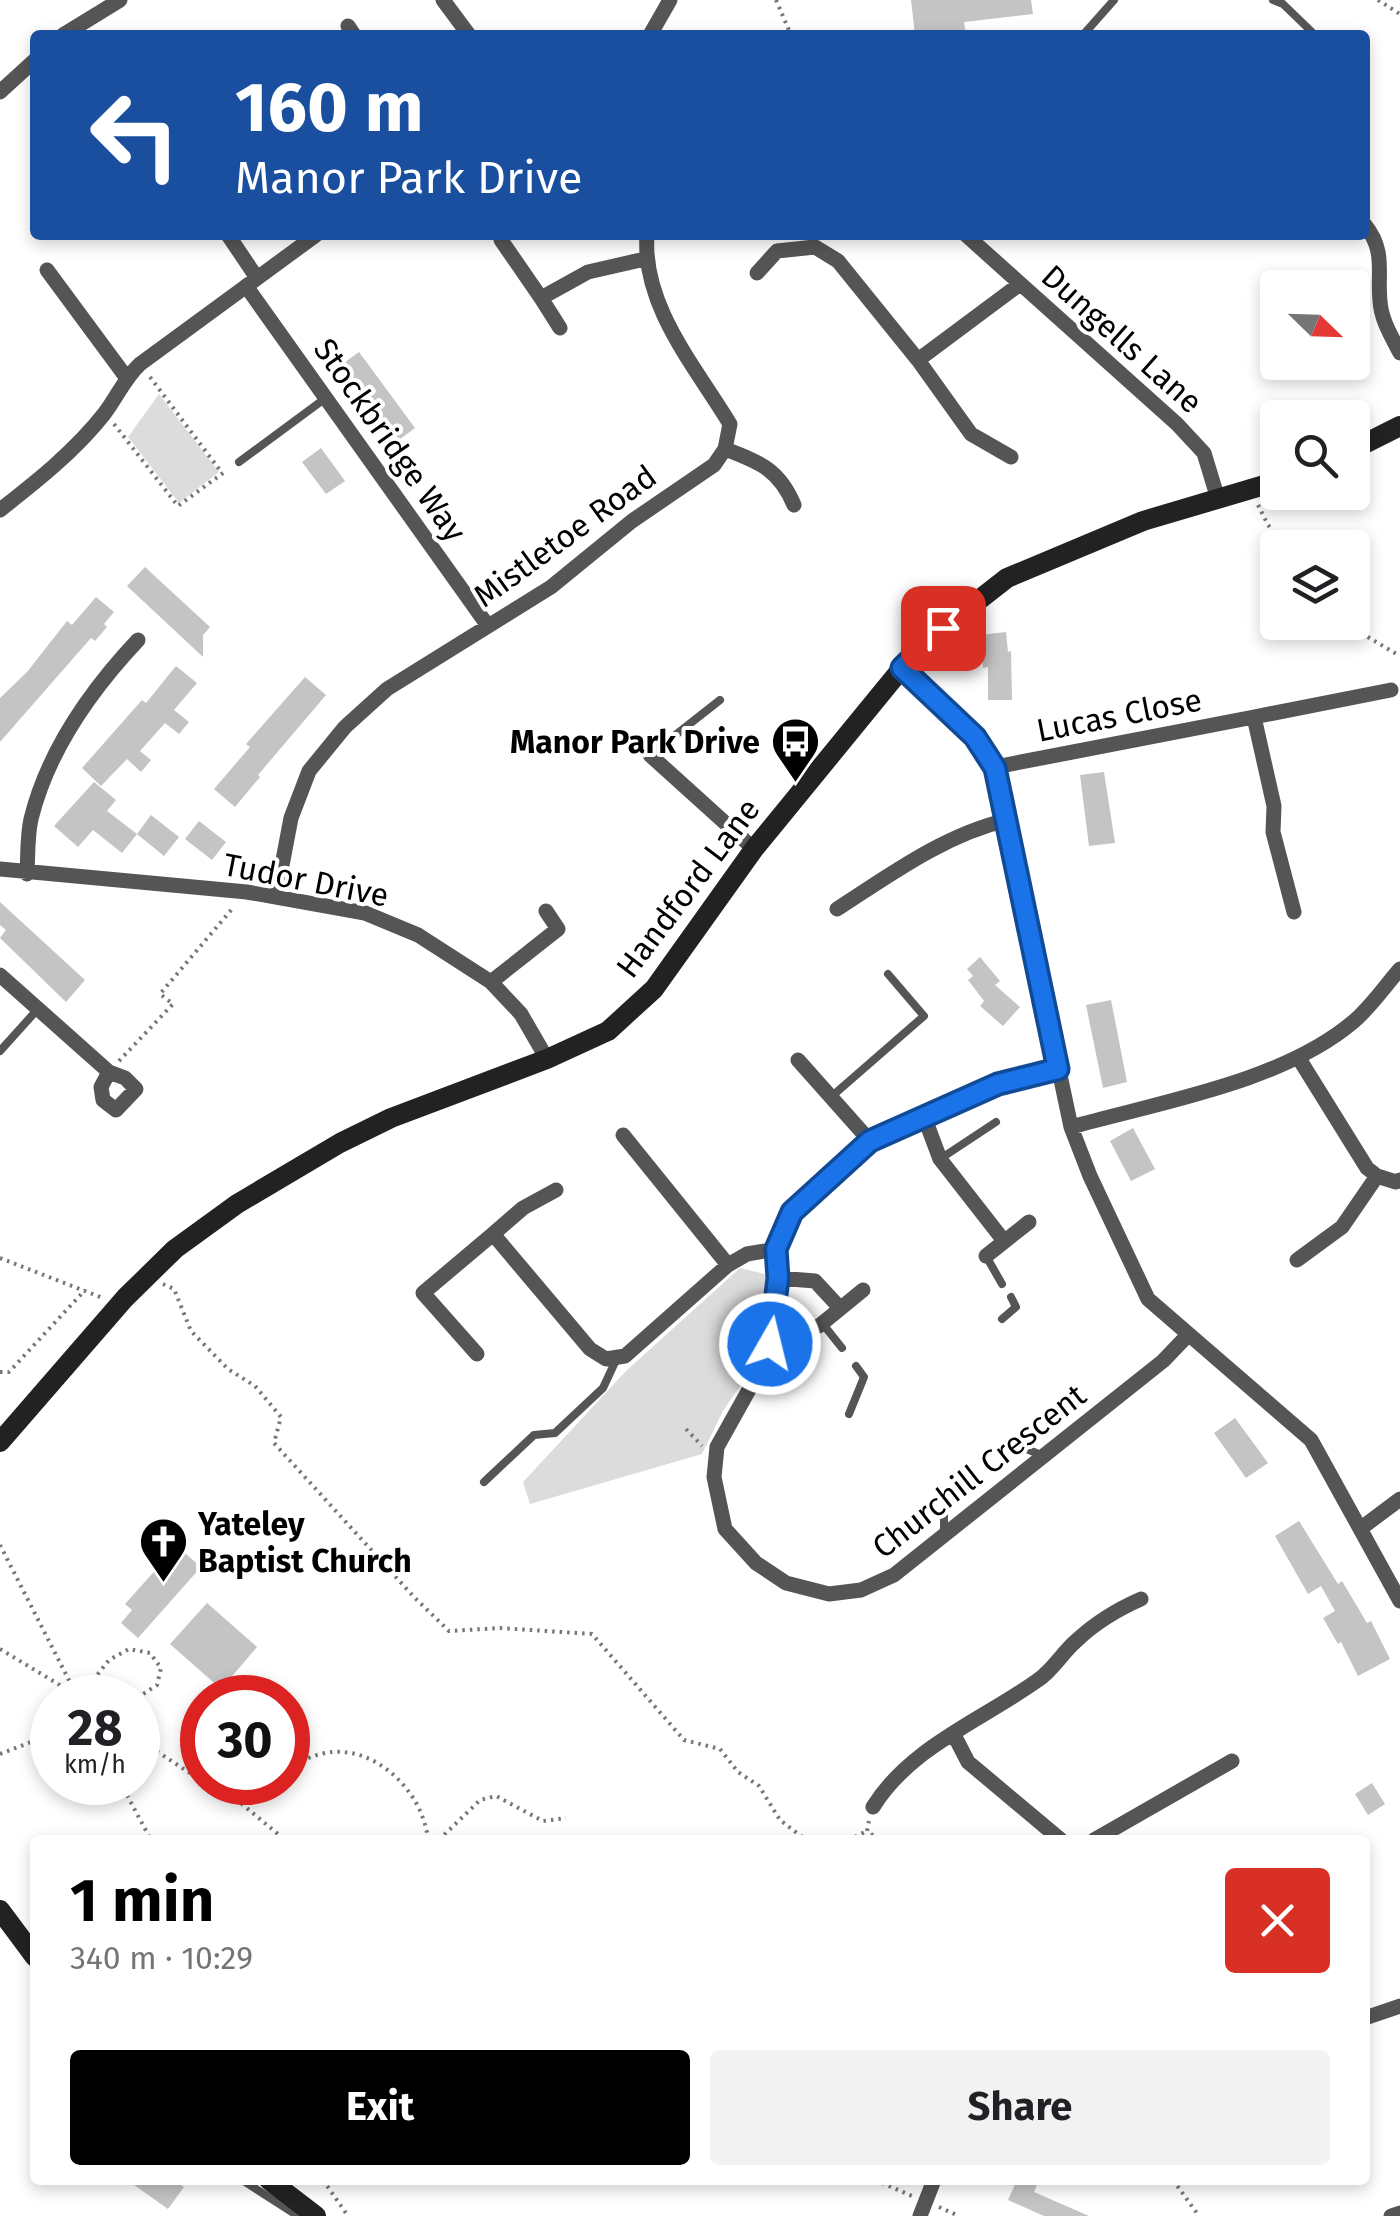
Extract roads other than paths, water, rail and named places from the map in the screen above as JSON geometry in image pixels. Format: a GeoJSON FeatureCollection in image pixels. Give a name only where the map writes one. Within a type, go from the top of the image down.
{"type":"FeatureCollection","features":[{"type":"Feature","properties":{"kind":"street"},"geometry":{"type":"LineString","coordinates":[[71,30],[120,0]]}},
{"type":"Feature","properties":{"kind":"street"},"geometry":{"type":"LineString","coordinates":[[443,0],[465,30]]}},
{"type":"Feature","properties":{"kind":"street"},"geometry":{"type":"LineString","coordinates":[[653,30],[670,0]]}},
{"type":"Feature","properties":{"kind":"street"},"geometry":{"type":"LineString","coordinates":[[0,92],[30,65]]}},
{"type":"Feature","properties":{"kind":"street"},"geometry":{"type":"LineString","coordinates":[[1370,233],[1381,257],[1382,313],[1400,353]]}},
{"type":"Feature","properties":{"kind":"street","name":"Stockbridge Way"},"geometry":{"type":"LineString","coordinates":[[231,240],[252,282],[327,397],[488,626]]}},
{"type":"Feature","properties":{"kind":"street"},"geometry":{"type":"LineString","coordinates":[[1,508],[74,448],[140,364],[309,240]]}},
{"type":"Feature","properties":{"kind":"street"},"geometry":{"type":"LineString","coordinates":[[500,240],[560,328]]}},
{"type":"Feature","properties":{"kind":"street"},"geometry":{"type":"LineString","coordinates":[[647,240],[645,259],[655,300],[730,424],[725,450],[764,464],[787,486],[794,505]]}},
{"type":"Feature","properties":{"kind":"street","name":"Dungells Lane"},"geometry":{"type":"LineString","coordinates":[[972,240],[1176,424],[1204,454],[1218,499]]}},
{"type":"Feature","properties":{"kind":"street"},"geometry":{"type":"LineString","coordinates":[[757,273],[777,251],[815,247],[838,262],[918,360],[971,434],[1010,457]]}},
{"type":"Feature","properties":{"kind":"street"},"geometry":{"type":"LineString","coordinates":[[541,298],[588,272],[645,259]]}},
{"type":"Feature","properties":{"kind":"street"},"geometry":{"type":"LineString","coordinates":[[47,270],[126,378]]}},
{"type":"Feature","properties":{"kind":"street"},"geometry":{"type":"LineString","coordinates":[[918,360],[1020,284]]}},
{"type":"Feature","properties":{"kind":"street"},"geometry":{"type":"LineString","coordinates":[[1370,441],[1400,426]]}},
{"type":"Feature","properties":{"kind":"street","name":"Mistletoe Road"},"geometry":{"type":"LineString","coordinates":[[276,896],[290,818],[309,770],[345,727],[387,689],[552,587],[632,520],[714,464],[725,450]]}},
{"type":"Feature","properties":{"kind":"street","name":"Handford Lane"},"geometry":{"type":"LineString","coordinates":[[0,1442],[118,1304],[176,1249],[237,1204],[340,1143],[392,1118],[608,1031],[654,990],[754,848],[902,668],[943,628],[1007,578],[1142,521],[1260,486]]}},
{"type":"Feature","properties":{"kind":"street"},"geometry":{"type":"LineString","coordinates":[[27,874],[30,821],[65,732],[99,684],[138,640]]}},
{"type":"Feature","properties":{"kind":"street"},"geometry":{"type":"LineString","coordinates":[[902,668],[975,737],[995,768],[1071,1127],[1148,1298],[1311,1440],[1400,1601]]}},
{"type":"Feature","properties":{"kind":"street","name":"Lucas Close"},"geometry":{"type":"LineString","coordinates":[[995,768],[1391,690]]}},
{"type":"Feature","properties":{"kind":"street","name":"Lucas Close"},"geometry":{"type":"LineString","coordinates":[[1254,717],[1274,806],[1273,832],[1294,912]]}},
{"type":"Feature","properties":{"kind":"street"},"geometry":{"type":"LineString","coordinates":[[650,755],[754,848]]}},
{"type":"Feature","properties":{"kind":"street"},"geometry":{"type":"LineString","coordinates":[[838,910],[904,864],[979,826],[1007,820]]}},
{"type":"Feature","properties":{"kind":"street","name":"Tudor Drive"},"geometry":{"type":"LineString","coordinates":[[0,869],[247,892],[365,913],[418,935],[491,982],[521,1014],[546,1059]]}},
{"type":"Feature","properties":{"kind":"street"},"geometry":{"type":"LineString","coordinates":[[491,982],[558,930],[546,911]]}},
{"type":"Feature","properties":{"kind":"street"},"geometry":{"type":"LineString","coordinates":[[1071,1127],[1269,1071],[1356,1020],[1400,969]]}},
{"type":"Feature","properties":{"kind":"street"},"geometry":{"type":"LineString","coordinates":[[0,975],[109,1072]]}},
{"type":"Feature","properties":{"kind":"street"},"geometry":{"type":"LineString","coordinates":[[1298,1057],[1367,1168],[1378,1176],[1400,1180]]}},
{"type":"Feature","properties":{"kind":"street"},"geometry":{"type":"LineString","coordinates":[[798,1060],[870,1141]]}},
{"type":"Feature","properties":{"kind":"street"},"geometry":{"type":"LineString","coordinates":[[493,1234],[590,1349],[606,1360],[616,1360],[728,1265],[748,1254],[776,1249],[792,1212],[870,1141],[998,1084],[1058,1069]]}},
{"type":"Feature","properties":{"kind":"street"},"geometry":{"type":"LineString","coordinates":[[925,1118],[940,1159],[1004,1241]]}},
{"type":"Feature","properties":{"kind":"street"},"geometry":{"type":"LineString","coordinates":[[622,1135],[728,1265]]}},
{"type":"Feature","properties":{"kind":"street"},"geometry":{"type":"LineString","coordinates":[[1297,1260],[1342,1226],[1378,1176]]}},
{"type":"Feature","properties":{"kind":"street"},"geometry":{"type":"LineString","coordinates":[[476,1354],[423,1293],[523,1208],[556,1190]]}},
{"type":"Feature","properties":{"kind":"street"},"geometry":{"type":"LineString","coordinates":[[986,1256],[1029,1222]]}},
{"type":"Feature","properties":{"kind":"street","name":"Churchill Crescent"},"geometry":{"type":"LineString","coordinates":[[776,1249],[778,1278],[764,1363],[717,1447],[714,1477],[725,1529],[756,1564],[786,1583],[830,1594],[861,1590],[894,1574],[1045,1457],[1188,1336]]}},
{"type":"Feature","properties":{"kind":"street"},"geometry":{"type":"LineString","coordinates":[[778,1278],[816,1281],[840,1308]]}},
{"type":"Feature","properties":{"kind":"street"},"geometry":{"type":"LineString","coordinates":[[821,1324],[862,1290]]}},
{"type":"Feature","properties":{"kind":"street"},"geometry":{"type":"LineString","coordinates":[[1360,1529],[1400,1499]]}},
{"type":"Feature","properties":{"kind":"street"},"geometry":{"type":"LineString","coordinates":[[873,1807],[886,1787],[916,1758],[1043,1677],[1074,1642],[1108,1614],[1140,1600]]}},
{"type":"Feature","properties":{"kind":"street"},"geometry":{"type":"LineString","coordinates":[[954,1734],[968,1762],[1055,1835]]}},
{"type":"Feature","properties":{"kind":"street"},"geometry":{"type":"LineString","coordinates":[[1103,1835],[1232,1761]]}},
{"type":"Feature","properties":{"kind":"street"},"geometry":{"type":"LineString","coordinates":[[0,1910],[30,1950]]}},
{"type":"Feature","properties":{"kind":"street"},"geometry":{"type":"LineString","coordinates":[[1370,2016],[1400,2006]]}},
{"type":"Feature","properties":{"kind":"street"},"geometry":{"type":"LineString","coordinates":[[276,2185],[316,2216]]}},
{"type":"Feature","properties":{"kind":"street"},"geometry":{"type":"LineString","coordinates":[[920,2216],[932,2185]]}},
{"type":"Feature","properties":{"kind":"street"},"geometry":{"type":"LineString","coordinates":[[1391,2216],[1400,2213]]}},
{"type":"Feature","properties":{"kind":"lane"},"geometry":{"type":"LineString","coordinates":[[1087,30],[1114,0]]}},
{"type":"Feature","properties":{"kind":"lane"},"geometry":{"type":"LineString","coordinates":[[1273,0],[1283,4],[1310,30]]}},
{"type":"Feature","properties":{"kind":"lane"},"geometry":{"type":"LineString","coordinates":[[238,462],[327,397]]}},
{"type":"Feature","properties":{"kind":"lane"},"geometry":{"type":"LineString","coordinates":[[650,755],[720,700]]}},
{"type":"Feature","properties":{"kind":"lane"},"geometry":{"type":"LineString","coordinates":[[832,1098],[924,1016],[888,974]]}},
{"type":"Feature","properties":{"kind":"lane"},"geometry":{"type":"LineString","coordinates":[[0,1052],[37,1010]]}},
{"type":"Feature","properties":{"kind":"lane"},"geometry":{"type":"LineString","coordinates":[[940,1159],[996,1122]]}},
{"type":"Feature","properties":{"kind":"lane"},"geometry":{"type":"LineString","coordinates":[[986,1256],[1002,1284]]}},
{"type":"Feature","properties":{"kind":"lane"},"geometry":{"type":"LineString","coordinates":[[1002,1319],[1016,1306],[1012,1297]]}},
{"type":"Feature","properties":{"kind":"lane"},"geometry":{"type":"LineString","coordinates":[[821,1324],[842,1348]]}},
{"type":"Feature","properties":{"kind":"lane"},"geometry":{"type":"LineString","coordinates":[[484,1482],[534,1435],[555,1433],[603,1388],[616,1360]]}},
{"type":"Feature","properties":{"kind":"lane"},"geometry":{"type":"LineString","coordinates":[[849,1414],[864,1376],[856,1366]]}},
{"type":"Feature","properties":{"kind":"lane"},"geometry":{"type":"LineString","coordinates":[[1022,1447],[1045,1457]]}},
{"type":"Feature","properties":{"kind":"lane"},"geometry":{"type":"LineString","coordinates":[[944,1516],[944,1536]]}},
{"type":"Feature","properties":{"kind":"lane"},"geometry":{"type":"LineString","coordinates":[[250,2185],[298,2216]]}},
{"type":"Feature","properties":{"kind":"place","name":"Manor Park Drive"},"geometry":{"type":"Point","coordinates":[795,784]}},
{"type":"Feature","properties":{"kind":"place","name":"Yateley Baptist Church"},"geometry":{"type":"Point","coordinates":[163,1584]}}]}
